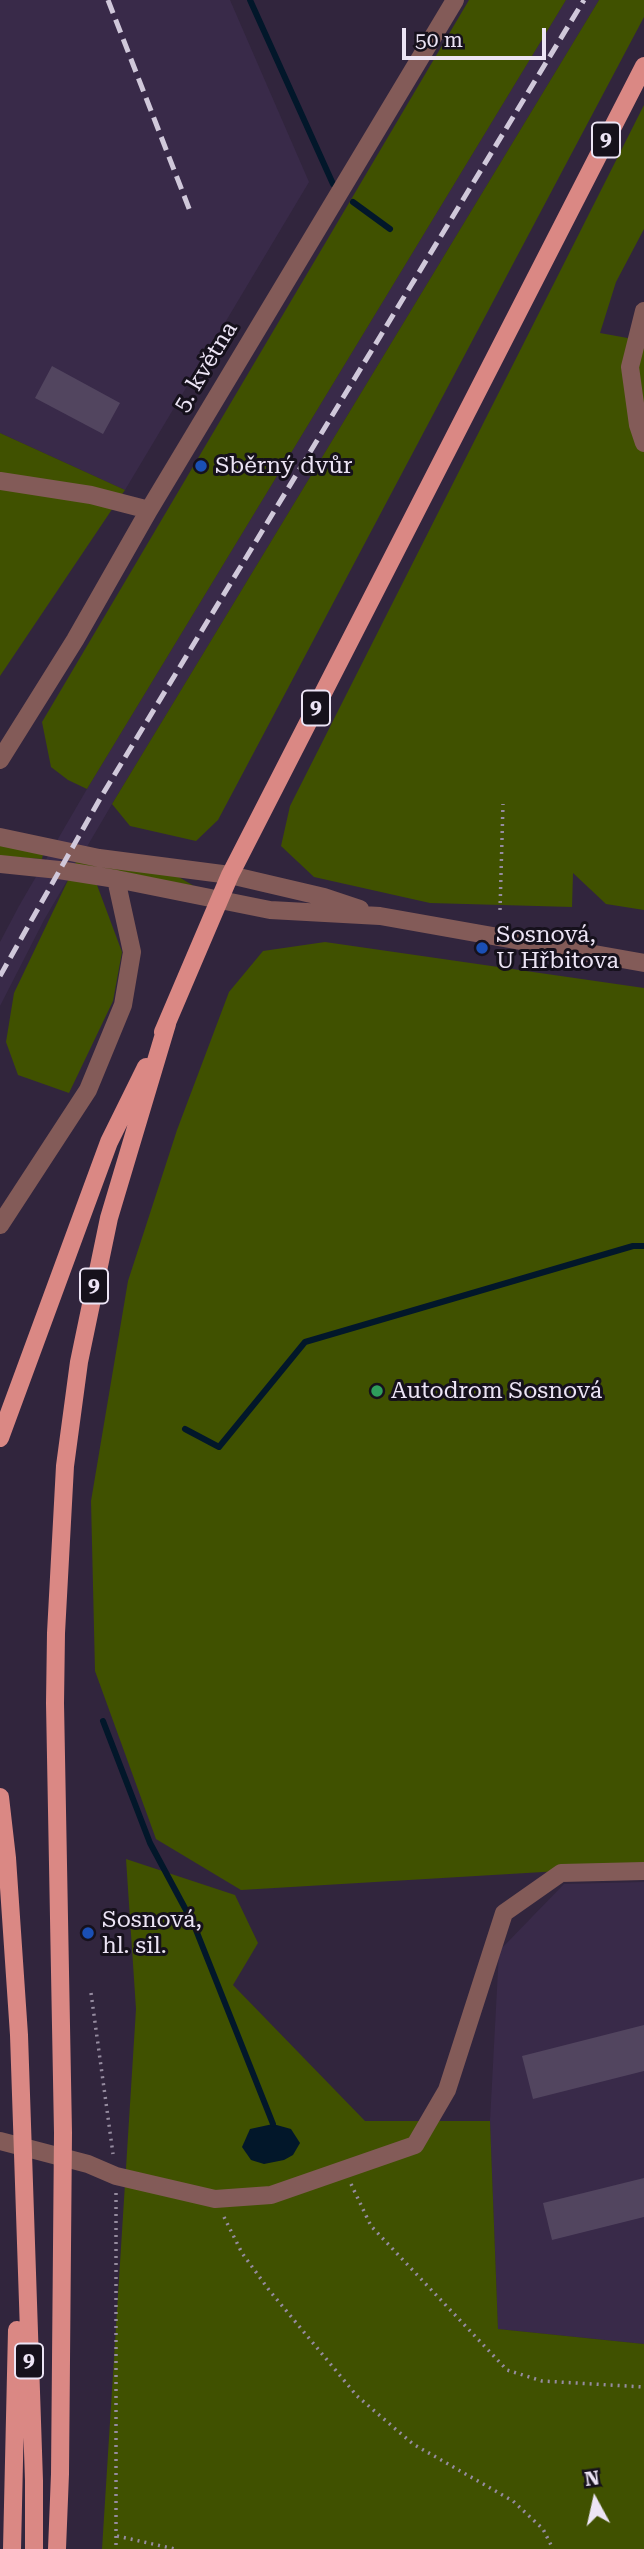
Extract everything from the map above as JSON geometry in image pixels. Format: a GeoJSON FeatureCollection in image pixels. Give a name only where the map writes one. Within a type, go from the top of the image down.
{"type":"FeatureCollection","features":[{"type":"Feature","properties":{"kind":"main road","name":"9"},"geometry":{"type":"LineString","coordinates":[[0,1438],[108,1142],[167,1024],[230,875],[644,66]]}},
{"type":"Feature","properties":{"kind":"main road","name":"9"},"geometry":{"type":"LineString","coordinates":[[57,2549],[63,2133],[55,1691],[65,1466],[79,1362],[109,1218],[167,1024]]}},
{"type":"Feature","properties":{"kind":"main road","name":"9"},"geometry":{"type":"LineString","coordinates":[[0,1797],[15,1953],[34,2481],[34,2549]]}},
{"type":"Feature","properties":{"kind":"main road","name":"9"},"geometry":{"type":"LineString","coordinates":[[12,2549],[22,2172]]}},
{"type":"Feature","properties":{"kind":"street","name":"5. května"},"geometry":{"type":"LineString","coordinates":[[0,760],[75,640],[149,510],[455,0]]}},
{"type":"Feature","properties":{"kind":"street"},"geometry":{"type":"LineString","coordinates":[[644,311],[629,367],[638,425],[644,443]]}},
{"type":"Feature","properties":{"kind":"street"},"geometry":{"type":"LineString","coordinates":[[0,481],[91,495],[149,510]]}},
{"type":"Feature","properties":{"kind":"street"},"geometry":{"type":"LineString","coordinates":[[3,836],[99,859],[230,875],[324,897],[380,916]]}},
{"type":"Feature","properties":{"kind":"street"},"geometry":{"type":"LineString","coordinates":[[0,864],[116,879],[270,910],[380,916],[644,962]]}},
{"type":"Feature","properties":{"kind":"street"},"geometry":{"type":"LineString","coordinates":[[0,1225],[88,1090],[123,1006],[132,952],[116,879]]}},
{"type":"Feature","properties":{"kind":"street"},"geometry":{"type":"LineString","coordinates":[[0,2141],[88,2164],[116,2176],[215,2199],[271,2194],[415,2145],[447,2090],[504,1913],[561,1873],[644,1871]]}},
{"type":"Feature","properties":{"kind":"path"},"geometry":{"type":"LineString","coordinates":[[500,910],[503,804]]}},
{"type":"Feature","properties":{"kind":"path"},"geometry":{"type":"LineString","coordinates":[[90,1993],[116,2176],[116,2549]]}},
{"type":"Feature","properties":{"kind":"path"},"geometry":{"type":"LineString","coordinates":[[344,2169],[371,2226],[507,2370],[542,2381],[644,2387]]}},
{"type":"Feature","properties":{"kind":"path"},"geometry":{"type":"LineString","coordinates":[[215,2199],[242,2253],[268,2290],[357,2396],[413,2444],[513,2501],[543,2529],[553,2549]]}},
{"type":"Feature","properties":{"kind":"path"},"geometry":{"type":"LineString","coordinates":[[117,2536],[175,2549]]}},
{"type":"Feature","properties":{"kind":"shaded area"},"geometry":{"type":"Polygon","coordinates":[[[0,0],[230,0],[309,182],[125,490],[0,433],[0,0]]]}},
{"type":"Feature","properties":{"kind":"shaded area"},"geometry":{"type":"Polygon","coordinates":[[[566,0],[599,0],[112,804],[44,920],[0,1006],[0,942],[19,906],[87,789],[566,0]]]}},
{"type":"Feature","properties":{"kind":"shaded area"},"geometry":{"type":"Polygon","coordinates":[[[644,1882],[644,2344],[498,2329],[490,2121],[499,1951],[564,1884],[644,1882]]]}},
{"type":"Feature","properties":{"kind":"green space"},"geometry":{"type":"Polygon","coordinates":[[[469,0],[566,0],[87,789],[68,780],[51,767],[42,722],[469,0]]]}},
{"type":"Feature","properties":{"kind":"green space"},"geometry":{"type":"Polygon","coordinates":[[[599,0],[644,0],[644,17],[218,820],[196,841],[130,826],[112,804],[599,0]]]}},
{"type":"Feature","properties":{"kind":"green space"},"geometry":{"type":"Polygon","coordinates":[[[644,105],[644,229],[616,282],[600,333],[644,341],[644,910],[606,904],[573,873],[572,907],[430,903],[314,877],[281,846],[290,806],[644,105]]]}},
{"type":"Feature","properties":{"kind":"green space"},"geometry":{"type":"Polygon","coordinates":[[[0,433],[125,490],[0,676],[0,433]]]}},
{"type":"Feature","properties":{"kind":"green space"},"geometry":{"type":"Polygon","coordinates":[[[0,845],[43,854],[42,859],[0,856],[0,845]]]}},
{"type":"Feature","properties":{"kind":"green space"},"geometry":{"type":"Polygon","coordinates":[[[76,861],[177,876],[194,886],[75,865],[76,861]]]}},
{"type":"Feature","properties":{"kind":"green space"},"geometry":{"type":"Polygon","coordinates":[[[70,876],[97,885],[122,952],[113,1001],[69,1093],[18,1075],[6,1042],[14,993],[70,876]]]}},
{"type":"Feature","properties":{"kind":"green space","name":"Autodrom Sosnová"},"geometry":{"type":"Polygon","coordinates":[[[325,942],[644,988],[644,1866],[241,1890],[156,1839],[95,1671],[91,1501],[128,1281],[177,1130],[229,992],[263,951],[325,942]]]}},
{"type":"Feature","properties":{"kind":"green space"},"geometry":{"type":"Polygon","coordinates":[[[126,1859],[235,1895],[258,1943],[233,1985],[365,2121],[490,2121],[498,2329],[644,2344],[644,2549],[102,2549],[136,2009],[126,1859]]]}},
{"type":"Feature","properties":{"kind":"water"},"geometry":{"type":"Polygon","coordinates":[[[273,2124],[291,2129],[300,2143],[293,2155],[284,2160],[264,2164],[251,2160],[242,2147],[250,2129],[273,2124]]]}},
{"type":"Feature","properties":{"kind":"building"},"geometry":{"type":"Polygon","coordinates":[[[52,366],[120,403],[103,434],[35,398],[52,366]]]}},
{"type":"Feature","properties":{"kind":"building"},"geometry":{"type":"Polygon","coordinates":[[[644,2025],[644,2071],[533,2099],[522,2056],[644,2025]]]}},
{"type":"Feature","properties":{"kind":"building"},"geometry":{"type":"Polygon","coordinates":[[[644,2178],[644,2217],[552,2240],[543,2203],[644,2178]]]}},
{"type":"Feature","properties":{"kind":"waterway"},"geometry":{"type":"LineString","coordinates":[[250,0],[333,184]]}},
{"type":"Feature","properties":{"kind":"waterway"},"geometry":{"type":"LineString","coordinates":[[353,202],[390,229]]}},
{"type":"Feature","properties":{"kind":"waterway"},"geometry":{"type":"LineString","coordinates":[[185,1429],[219,1447],[305,1342],[633,1246],[644,1246]]}},
{"type":"Feature","properties":{"kind":"waterway"},"geometry":{"type":"LineString","coordinates":[[103,1721],[150,1843],[194,1925],[273,2124]]}},
{"type":"Feature","properties":{"kind":"railway"},"geometry":{"type":"LineString","coordinates":[[108,0],[190,211]]}},
{"type":"Feature","properties":{"kind":"railway"},"geometry":{"type":"LineString","coordinates":[[0,976],[101,797],[584,0]]}},
{"type":"Feature","properties":{"kind":"place","name":"Sběrný dvůr"},"geometry":{"type":"Point","coordinates":[201,466]}},
{"type":"Feature","properties":{"kind":"place","name":"Sosnová, U Hřbitova"},"geometry":{"type":"Point","coordinates":[482,948]}},
{"type":"Feature","properties":{"kind":"place","name":"Autodrom Sosnová"},"geometry":{"type":"Point","coordinates":[377,1391]}},
{"type":"Feature","properties":{"kind":"place","name":"Sosnová, hl. sil."},"geometry":{"type":"Point","coordinates":[88,1933]}}]}
